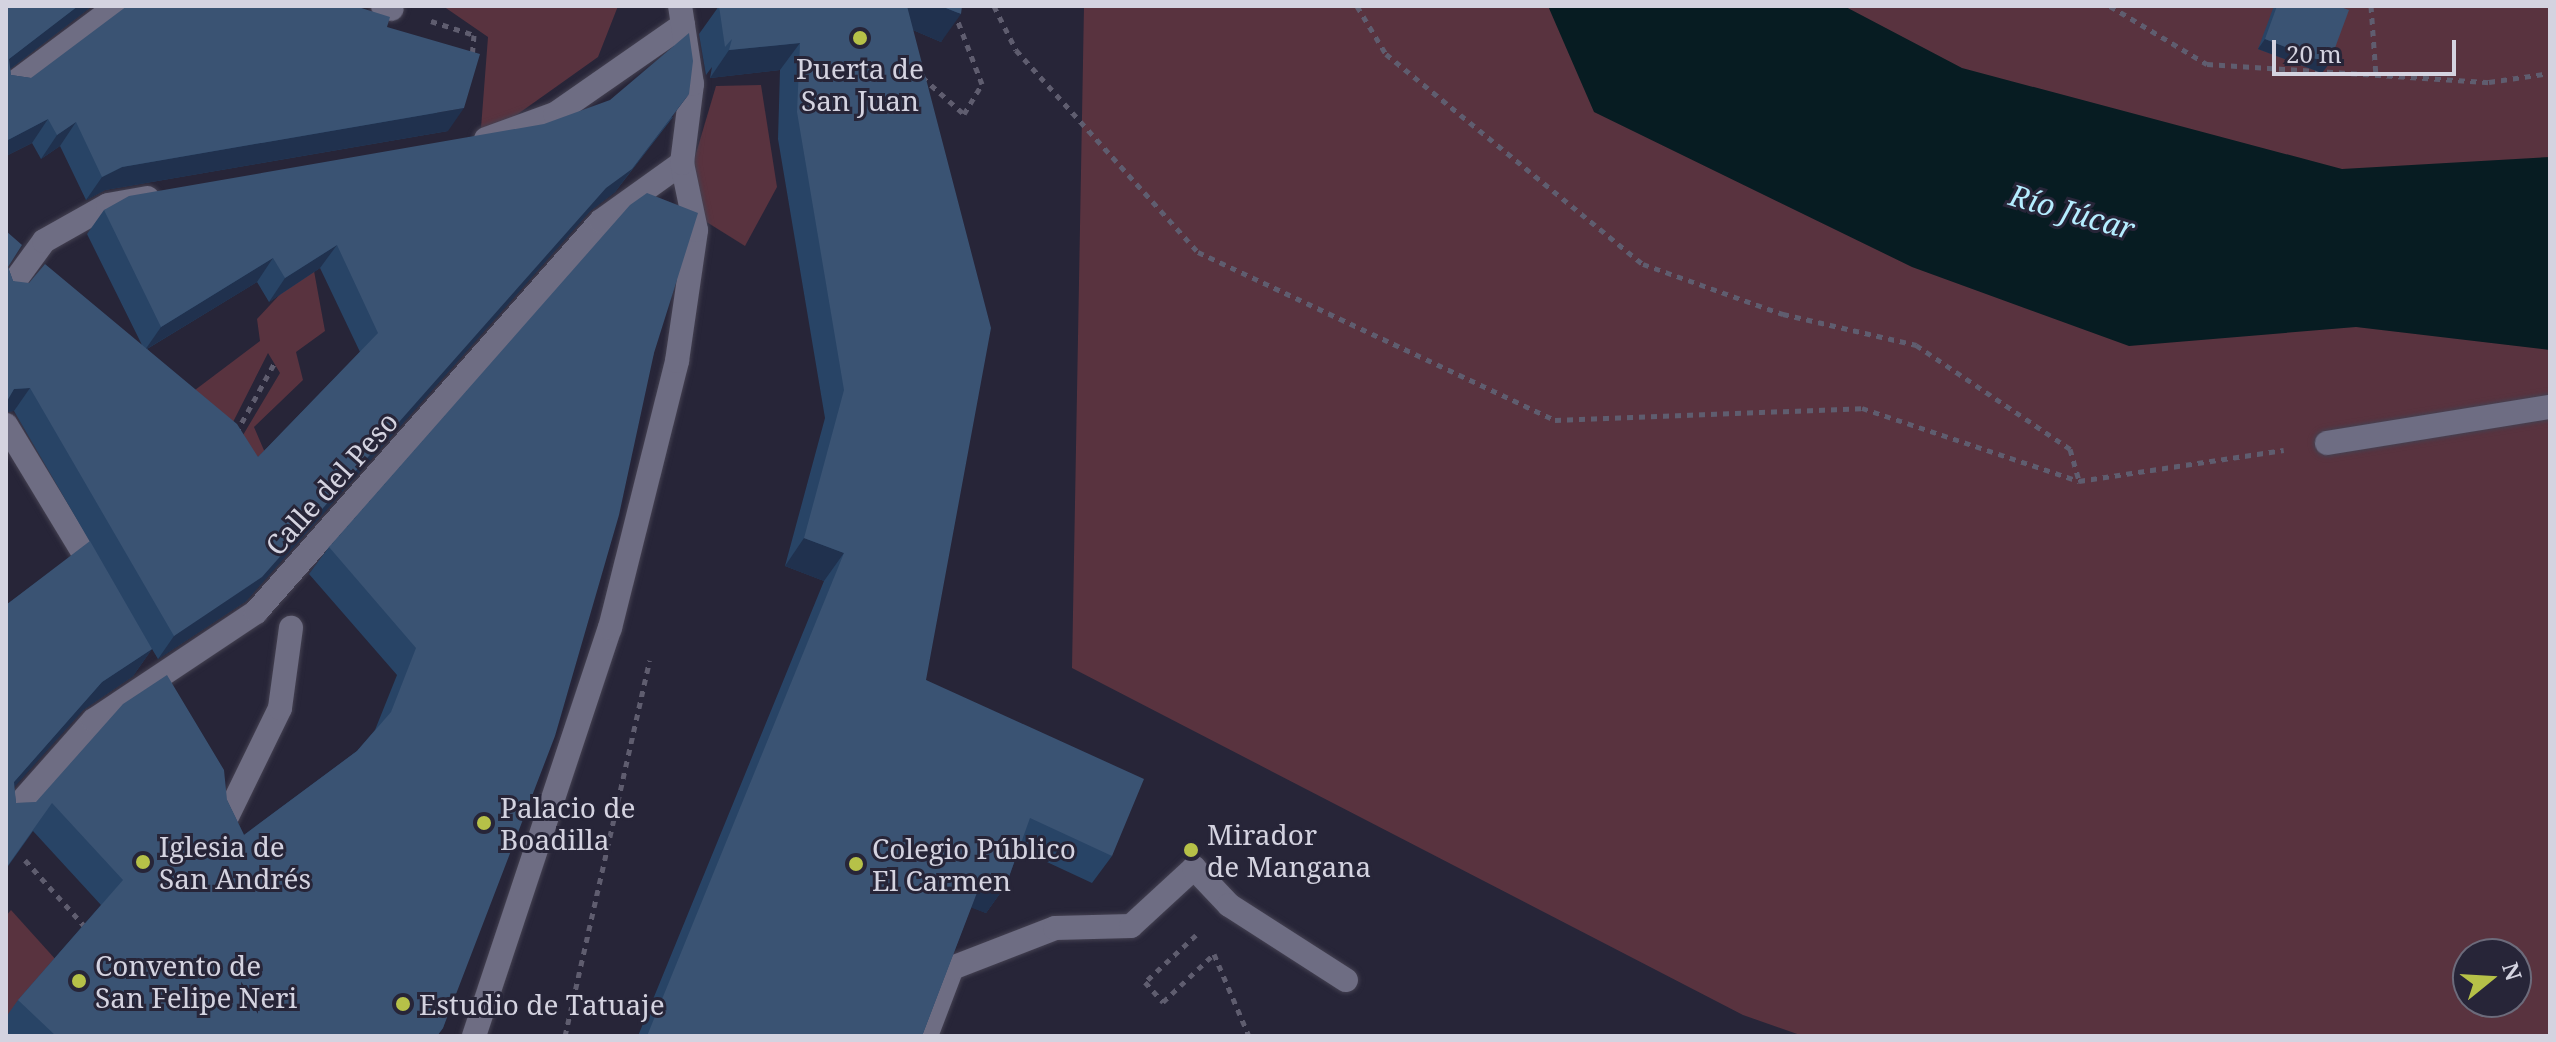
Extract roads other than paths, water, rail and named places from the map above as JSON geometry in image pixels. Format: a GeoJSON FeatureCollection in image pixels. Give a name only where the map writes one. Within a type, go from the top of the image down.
{"type":"FeatureCollection","features":[{"type":"Feature","properties":{"kind":"street"},"geometry":{"type":"LineString","coordinates":[[6,89],[117,6]]}},
{"type":"Feature","properties":{"kind":"street"},"geometry":{"type":"LineString","coordinates":[[462,142],[555,114],[682,15],[692,84],[682,163],[696,230],[664,421],[610,628],[474,1036]]}},
{"type":"Feature","properties":{"kind":"street","name":"Calle del Peso"},"geometry":{"type":"LineString","coordinates":[[6,819],[70,740],[256,612],[601,221],[682,163]]}},
{"type":"Feature","properties":{"kind":"street"},"geometry":{"type":"LineString","coordinates":[[6,293],[44,241],[108,205],[170,194]]}},
{"type":"Feature","properties":{"kind":"street"},"geometry":{"type":"LineString","coordinates":[[2327,443],[2550,407]]}},
{"type":"Feature","properties":{"kind":"street"},"geometry":{"type":"LineString","coordinates":[[8,435],[85,534],[112,605]]}},
{"type":"Feature","properties":{"kind":"street"},"geometry":{"type":"LineString","coordinates":[[223,825],[280,708],[291,628]]}},
{"type":"Feature","properties":{"kind":"street"},"geometry":{"type":"LineString","coordinates":[[140,657],[154,683]]}},
{"type":"Feature","properties":{"kind":"street"},"geometry":{"type":"LineString","coordinates":[[926,1036],[952,968],[1055,928],[1131,926],[1194,868],[1229,905],[1346,980]]}},
{"type":"Feature","properties":{"kind":"water","name":"Río Júcar"},"geometry":{"type":"Polygon","coordinates":[[[1548,6],[1844,6],[1962,68],[2342,169],[2550,157],[2550,350],[2356,327],[2129,346],[1912,267],[1594,112],[1548,6]]]}},
{"type":"Feature","properties":{"kind":"place","name":"Puerta de San Juan"},"geometry":{"type":"Point","coordinates":[860,38]}},
{"type":"Feature","properties":{"kind":"place","name":"Palacio de Boadilla"},"geometry":{"type":"Point","coordinates":[484,823]}},
{"type":"Feature","properties":{"kind":"place","name":"Mirador de Mangana"},"geometry":{"type":"Point","coordinates":[1191,850]}},
{"type":"Feature","properties":{"kind":"place","name":"Iglesia de San Andrés"},"geometry":{"type":"Point","coordinates":[143,862]}},
{"type":"Feature","properties":{"kind":"place","name":"Colegio Público El Carmen"},"geometry":{"type":"Point","coordinates":[856,864]}},
{"type":"Feature","properties":{"kind":"place","name":"Convento de San Felipe Neri"},"geometry":{"type":"Point","coordinates":[79,981]}},
{"type":"Feature","properties":{"kind":"place","name":"Estudio de Tatuaje"},"geometry":{"type":"Point","coordinates":[403,1004]}}]}
